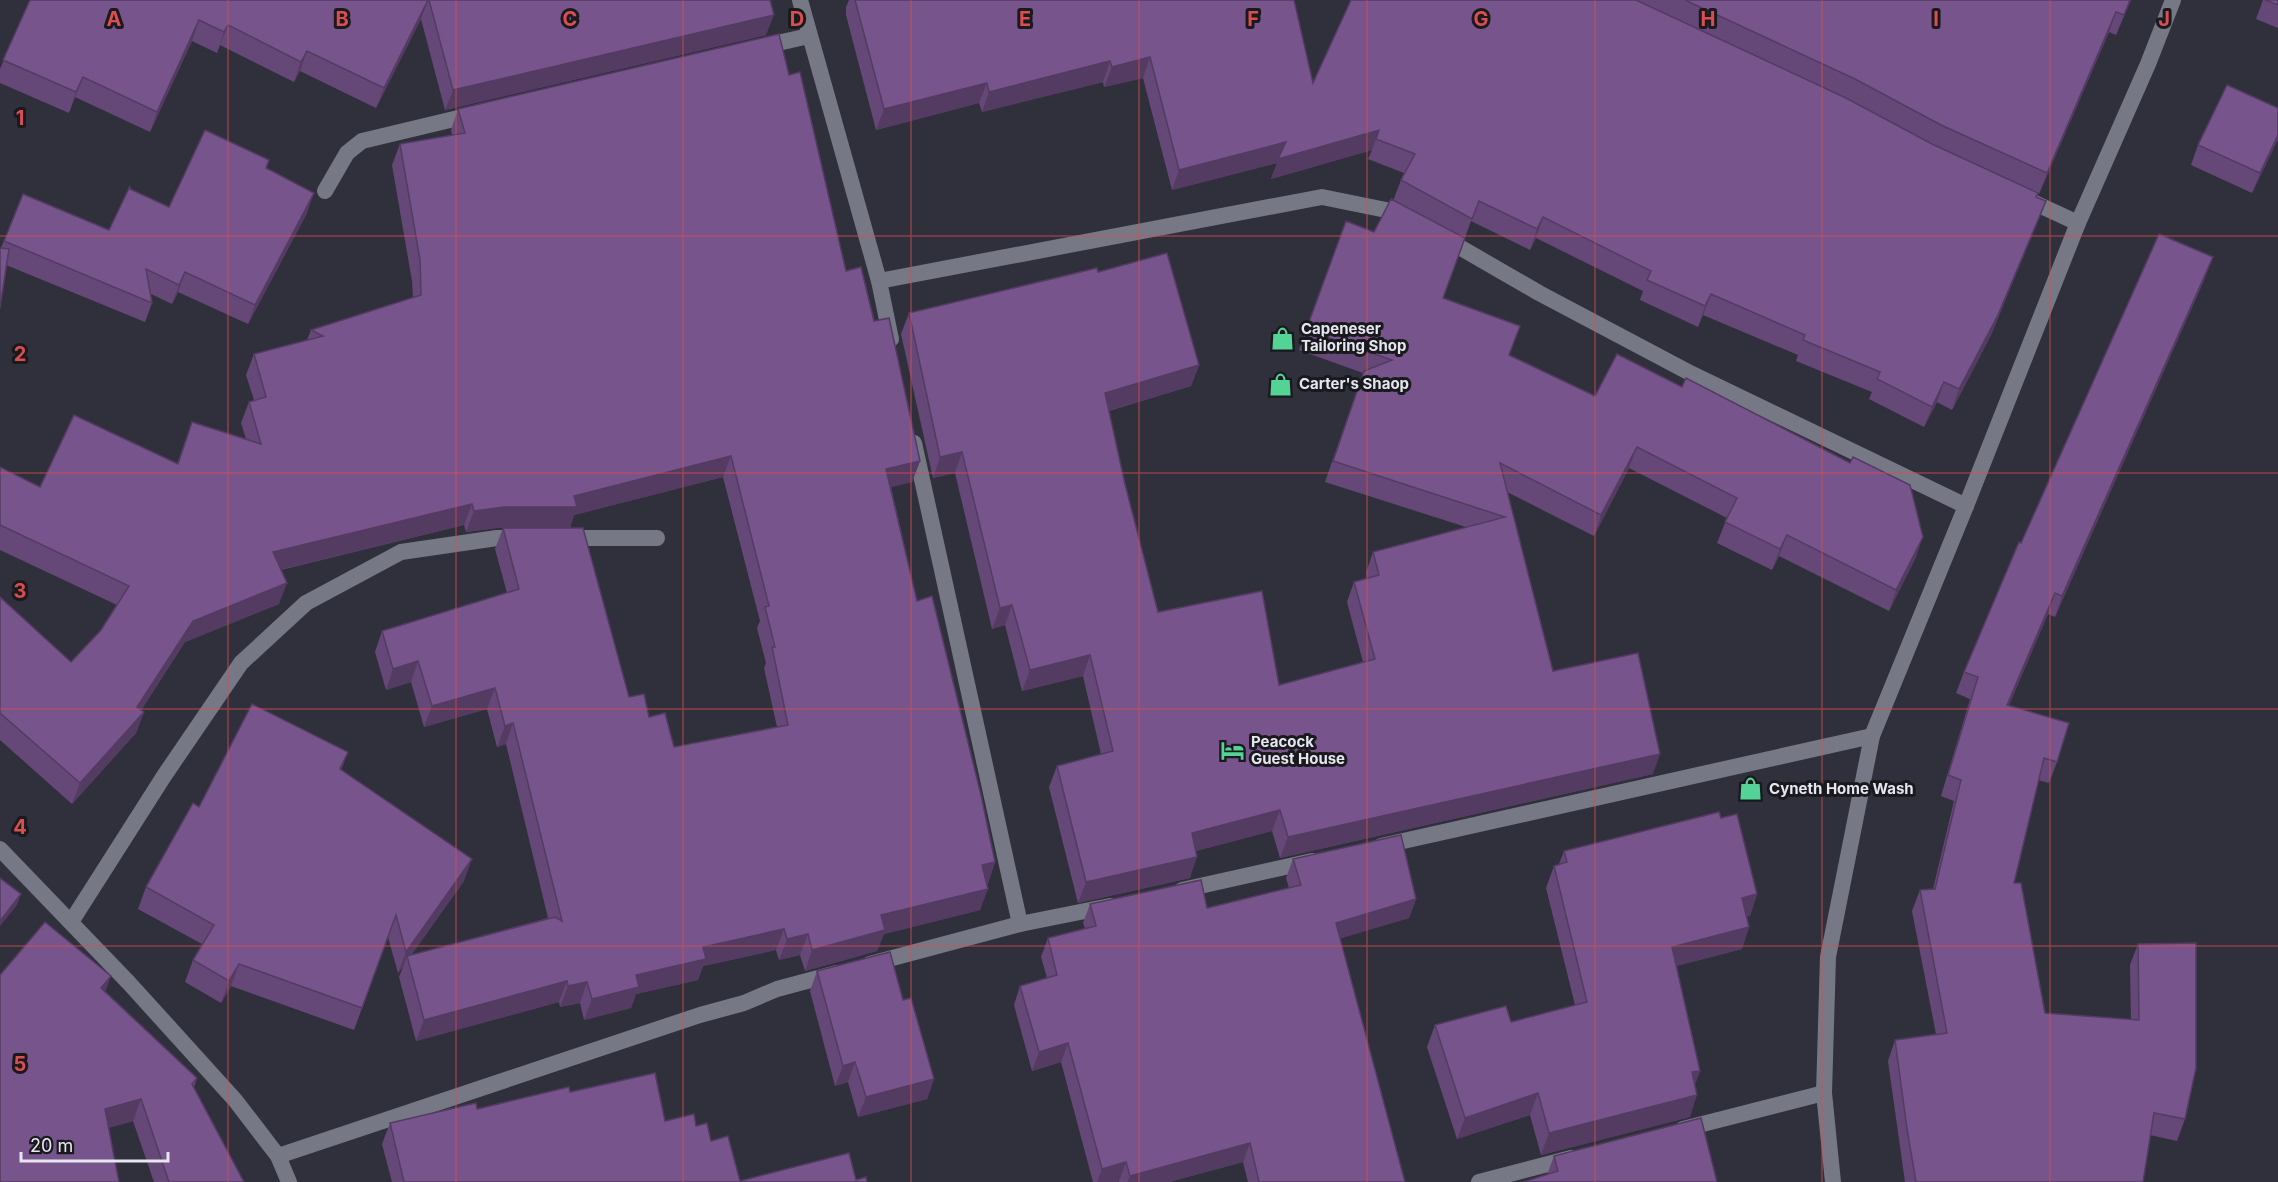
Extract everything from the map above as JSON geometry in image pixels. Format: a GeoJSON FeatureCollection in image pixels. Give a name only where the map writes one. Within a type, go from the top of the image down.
{"type":"FeatureCollection","features":[{"type":"Feature","properties":{"kind":"street"},"geometry":{"type":"LineString","coordinates":[[800,0],[879,281],[894,351]]}},
{"type":"Feature","properties":{"kind":"street"},"geometry":{"type":"LineString","coordinates":[[1833,1182],[1824,1093],[1828,957],[1872,736],[2078,223],[2148,64],[2173,0]]}},
{"type":"Feature","properties":{"kind":"street"},"geometry":{"type":"LineString","coordinates":[[740,52],[809,36]]}},
{"type":"Feature","properties":{"kind":"street"},"geometry":{"type":"LineString","coordinates":[[325,191],[347,153],[362,141],[485,111]]}},
{"type":"Feature","properties":{"kind":"street"},"geometry":{"type":"LineString","coordinates":[[2014,194],[2078,223]]}},
{"type":"Feature","properties":{"kind":"street"},"geometry":{"type":"LineString","coordinates":[[879,281],[1322,197],[1390,211],[1692,374],[1966,506]]}},
{"type":"Feature","properties":{"kind":"street"},"geometry":{"type":"LineString","coordinates":[[910,422],[1020,924]]}},
{"type":"Feature","properties":{"kind":"street"},"geometry":{"type":"LineString","coordinates":[[71,922],[164,776],[241,663],[306,603],[401,552],[497,538],[657,538]]}},
{"type":"Feature","properties":{"kind":"street"},"geometry":{"type":"LineString","coordinates":[[1364,850],[1872,736]]}},
{"type":"Feature","properties":{"kind":"street"},"geometry":{"type":"LineString","coordinates":[[0,849],[129,983],[235,1100],[278,1156],[289,1182]]}},
{"type":"Feature","properties":{"kind":"street"},"geometry":{"type":"LineString","coordinates":[[1168,894],[1329,857]]}},
{"type":"Feature","properties":{"kind":"street"},"geometry":{"type":"LineString","coordinates":[[278,1156],[700,1015],[744,1003],[777,989],[1020,924],[1121,904]]}},
{"type":"Feature","properties":{"kind":"street"},"geometry":{"type":"LineString","coordinates":[[1663,1135],[1824,1093]]}},
{"type":"Feature","properties":{"kind":"street"},"geometry":{"type":"LineString","coordinates":[[1479,1182],[1582,1155]]}},
{"type":"Feature","properties":{"kind":"building"},"geometry":{"type":"Polygon","coordinates":[[[30,0],[428,0],[384,88],[307,51],[301,62],[228,25],[224,32],[199,20],[157,112],[83,77],[76,92],[3,60],[30,0]]]}},
{"type":"Feature","properties":{"kind":"building"},"geometry":{"type":"Polygon","coordinates":[[[429,0],[770,0],[774,15],[453,90],[429,0]]]}},
{"type":"Feature","properties":{"kind":"building"},"geometry":{"type":"Polygon","coordinates":[[[855,0],[1294,0],[1313,83],[1351,0],[1636,0],[1846,98],[1932,144],[2038,193],[2036,197],[2046,201],[1998,315],[1959,389],[1944,382],[1932,407],[1877,379],[1880,372],[1803,340],[1805,335],[1711,294],[1705,306],[1647,280],[1651,271],[1543,217],[1537,229],[1479,201],[1472,219],[1401,180],[1415,154],[1376,139],[1379,130],[1278,159],[1286,142],[1179,170],[1150,57],[1112,67],[1110,61],[989,92],[987,83],[884,109],[855,0]]]}},
{"type":"Feature","properties":{"kind":"building"},"geometry":{"type":"Polygon","coordinates":[[[1685,0],[2130,0],[2124,15],[2116,12],[2047,173],[1941,125],[1855,79],[1685,0]]]}},
{"type":"Feature","properties":{"kind":"building"},"geometry":{"type":"Polygon","coordinates":[[[2265,0],[2278,0],[2278,5],[2265,0]]]}},
{"type":"Feature","properties":{"kind":"building"},"geometry":{"type":"Polygon","coordinates":[[[779,34],[789,75],[800,72],[846,271],[861,267],[874,321],[889,318],[920,461],[886,469],[917,601],[932,596],[981,795],[995,862],[982,865],[988,889],[881,915],[885,930],[812,950],[808,934],[787,939],[784,929],[703,947],[706,959],[636,975],[639,987],[592,999],[587,982],[568,986],[567,981],[424,1020],[407,956],[555,917],[562,921],[513,723],[505,726],[495,688],[432,706],[418,661],[393,669],[382,631],[519,589],[503,528],[583,528],[629,697],[644,694],[649,717],[665,713],[674,747],[788,725],[772,647],[775,647],[765,607],[769,606],[731,456],[574,496],[577,507],[504,507],[474,511],[472,504],[273,552],[287,583],[193,621],[137,707],[144,712],[80,783],[0,713],[0,597],[71,662],[101,630],[129,586],[0,525],[0,467],[40,487],[74,415],[178,464],[192,422],[261,444],[249,402],[266,397],[254,354],[323,336],[311,330],[421,295],[420,260],[400,144],[465,133],[458,109],[779,34]]]}},
{"type":"Feature","properties":{"kind":"building"},"geometry":{"type":"Polygon","coordinates":[[[2227,85],[2278,108],[2278,135],[2260,173],[2198,145],[2227,85]]]}},
{"type":"Feature","properties":{"kind":"building"},"geometry":{"type":"Polygon","coordinates":[[[205,130],[269,160],[266,168],[314,193],[255,305],[185,272],[179,285],[146,269],[152,303],[4,241],[23,194],[109,230],[130,186],[130,189],[169,207],[205,130]]]}},
{"type":"Feature","properties":{"kind":"building"},"geometry":{"type":"Polygon","coordinates":[[[1391,199],[1465,238],[1443,298],[1520,326],[1509,355],[1595,396],[1617,354],[1682,387],[1686,378],[1850,463],[1853,457],[1910,485],[1923,537],[1896,590],[1787,535],[1780,549],[1725,522],[1737,498],[1637,447],[1601,515],[1500,463],[1553,671],[1638,653],[1660,754],[1288,837],[1280,810],[1192,833],[1197,857],[1086,882],[1057,766],[1113,751],[1090,655],[1030,670],[1012,605],[1000,608],[962,452],[940,457],[909,313],[1097,268],[1098,272],[1167,253],[1199,365],[1105,393],[1125,484],[1158,612],[1262,591],[1279,685],[1375,659],[1354,582],[1379,575],[1373,552],[1505,517],[1333,461],[1364,371],[1392,360],[1306,330],[1346,221],[1374,232],[1391,199]]]}},
{"type":"Feature","properties":{"kind":"building"},"geometry":{"type":"Polygon","coordinates":[[[2159,234],[2213,257],[2062,596],[2055,593],[2007,705],[2069,723],[2057,762],[2044,758],[2014,883],[2021,883],[2045,1013],[2139,1020],[2138,944],[2196,943],[2196,1068],[2185,1119],[2154,1113],[2143,1182],[1916,1182],[1895,1040],[1947,1033],[1920,890],[1935,889],[1961,780],[1948,775],[1978,677],[1964,672],[2019,542],[2021,543],[2159,234]]]}},
{"type":"Feature","properties":{"kind":"building"},"geometry":{"type":"Polygon","coordinates":[[[0,248],[9,249],[0,308],[0,248]]]}},
{"type":"Feature","properties":{"kind":"building"},"geometry":{"type":"Polygon","coordinates":[[[252,704],[348,752],[340,769],[472,859],[406,952],[396,915],[362,1008],[239,964],[229,981],[193,960],[214,925],[146,887],[193,803],[199,807],[252,704]]]}},
{"type":"Feature","properties":{"kind":"building"},"geometry":{"type":"Polygon","coordinates":[[[1719,812],[1721,818],[1737,814],[1757,894],[1742,898],[1749,927],[1672,947],[1700,1071],[1692,1072],[1697,1095],[1549,1133],[1538,1093],[1465,1118],[1435,1025],[1506,1006],[1511,1022],[1587,1002],[1554,866],[1567,862],[1564,851],[1719,812]]]}},
{"type":"Feature","properties":{"kind":"building"},"geometry":{"type":"Polygon","coordinates":[[[1401,835],[1416,899],[1336,923],[1405,1182],[1259,1182],[1250,1143],[1130,1176],[1126,1162],[1102,1169],[1068,1043],[1039,1052],[1020,986],[1057,975],[1048,938],[1096,926],[1090,904],[1201,880],[1207,908],[1301,885],[1293,859],[1401,835]]]}},
{"type":"Feature","properties":{"kind":"building"},"geometry":{"type":"Polygon","coordinates":[[[0,878],[21,894],[0,921],[0,878]]]}},
{"type":"Feature","properties":{"kind":"building"},"geometry":{"type":"Polygon","coordinates":[[[45,922],[111,976],[101,988],[197,1078],[192,1084],[244,1182],[169,1182],[141,1099],[105,1109],[119,1182],[0,1182],[0,975],[45,922]]]}},
{"type":"Feature","properties":{"kind":"building"},"geometry":{"type":"Polygon","coordinates":[[[890,952],[903,1000],[911,998],[934,1079],[866,1097],[855,1062],[843,1066],[817,971],[890,952]]]}},
{"type":"Feature","properties":{"kind":"building"},"geometry":{"type":"Polygon","coordinates":[[[655,1073],[665,1121],[694,1114],[696,1126],[707,1123],[711,1141],[728,1136],[740,1181],[849,1153],[856,1180],[866,1177],[867,1182],[404,1182],[390,1123],[476,1103],[477,1109],[569,1087],[570,1092],[655,1073]]]}},
{"type":"Feature","properties":{"kind":"building"},"geometry":{"type":"Polygon","coordinates":[[[1701,1118],[1717,1182],[1523,1182],[1558,1171],[1554,1156],[1701,1118]]]}},
{"type":"Feature","properties":{"kind":"place","name":"Capeneser Tailoring Shop"},"geometry":{"type":"Point","coordinates":[1283,338]}},
{"type":"Feature","properties":{"kind":"place","name":"Carter's Shaop"},"geometry":{"type":"Point","coordinates":[1281,384]}},
{"type":"Feature","properties":{"kind":"place","name":"Peacock Guest House"},"geometry":{"type":"Point","coordinates":[1233,751]}},
{"type":"Feature","properties":{"kind":"place","name":"Cyneth Home Wash"},"geometry":{"type":"Point","coordinates":[1751,789]}}]}
